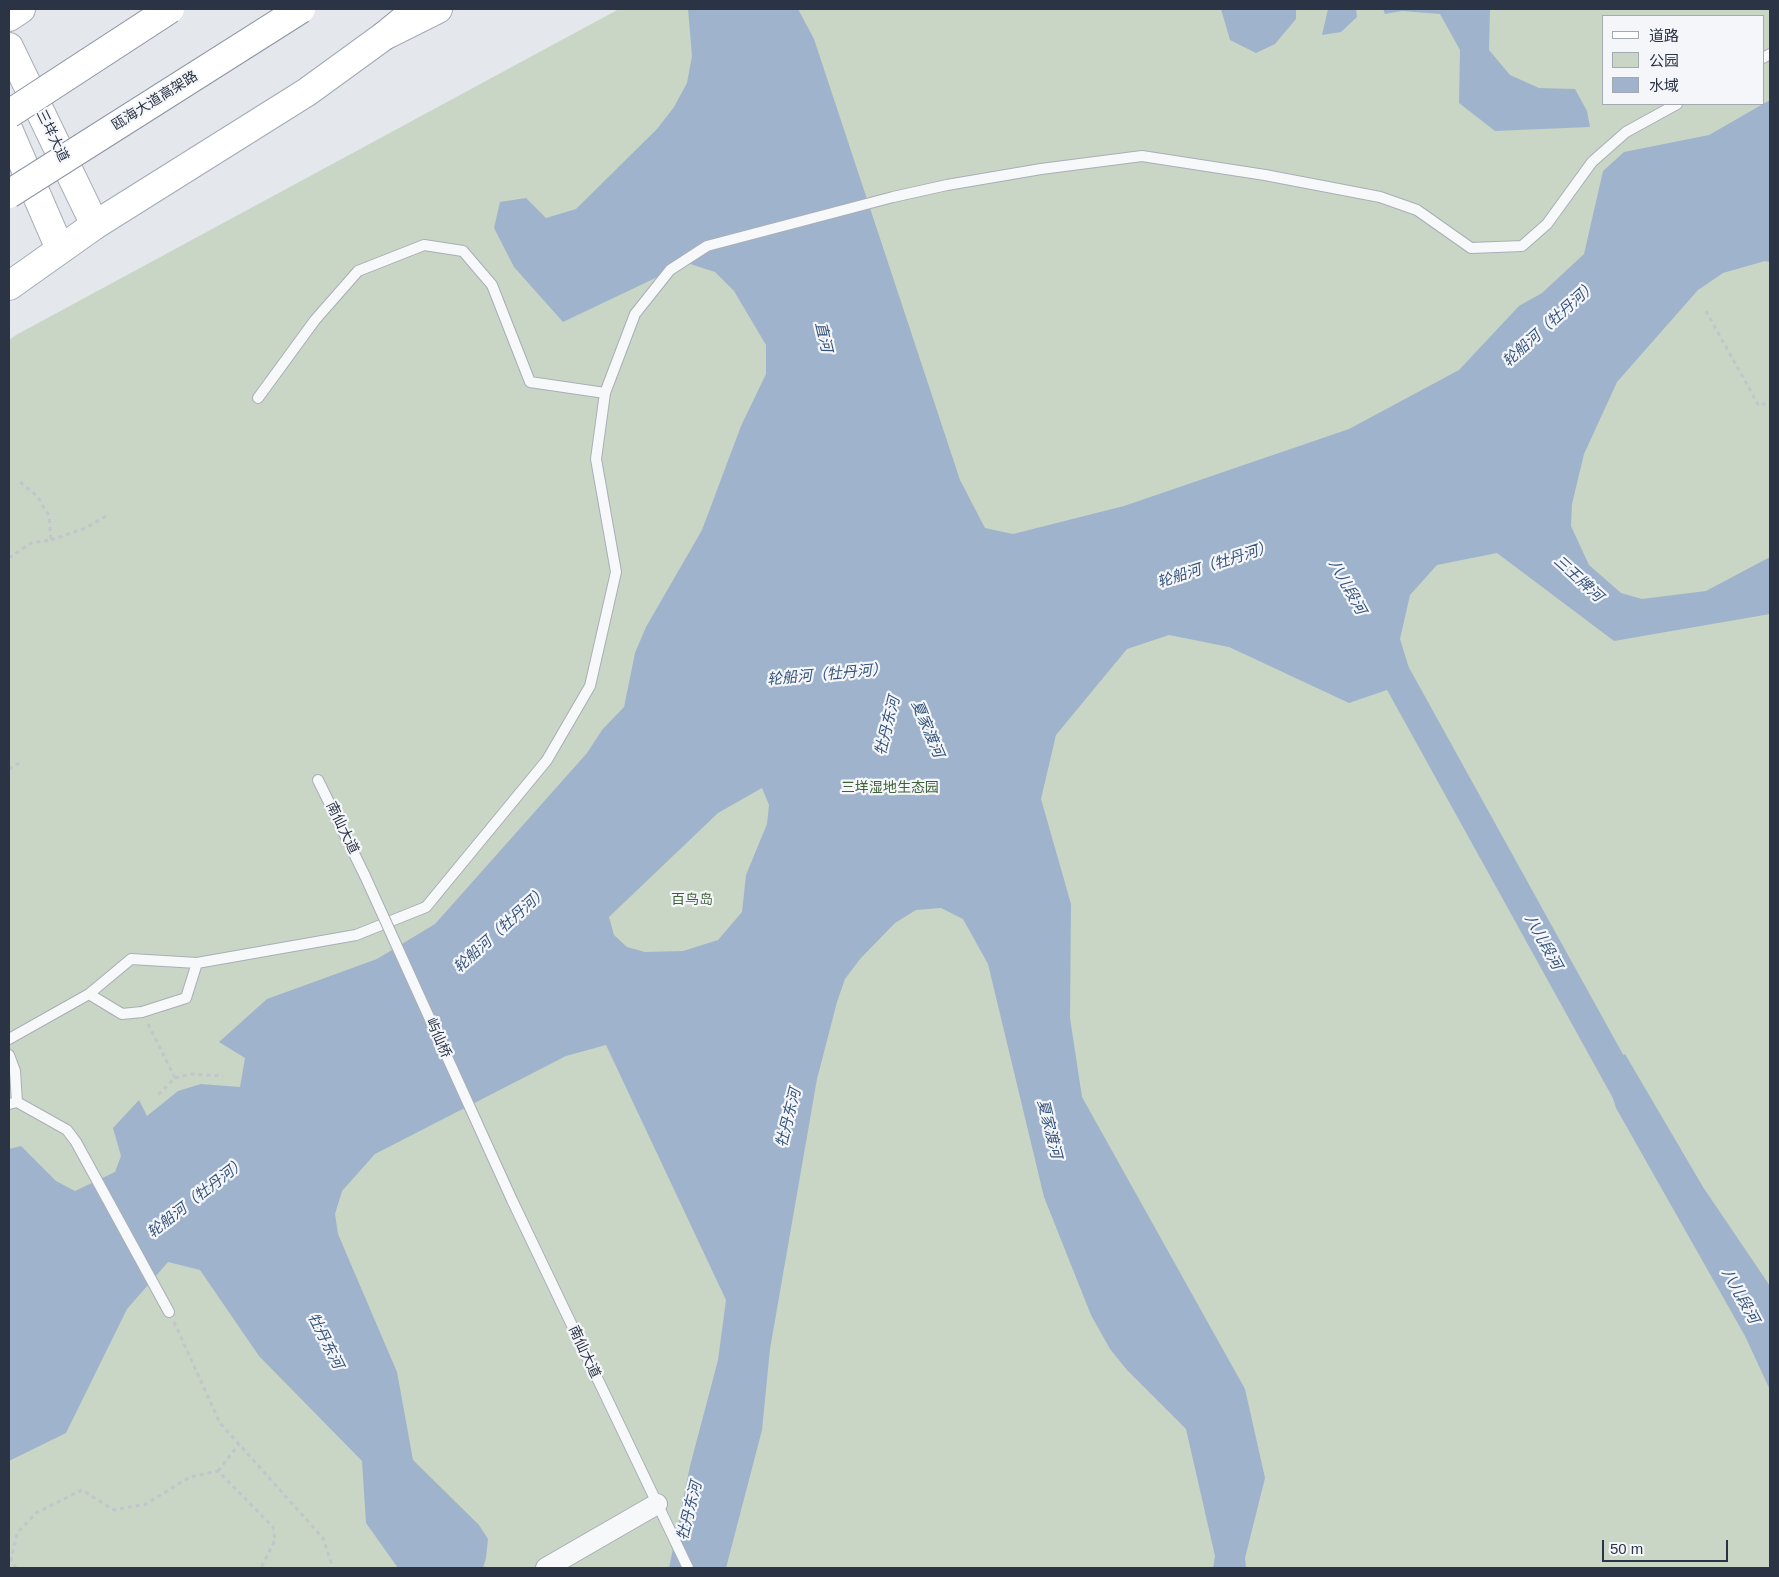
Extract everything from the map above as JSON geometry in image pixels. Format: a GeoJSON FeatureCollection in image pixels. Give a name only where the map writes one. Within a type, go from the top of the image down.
{"type":"FeatureCollection","features":[{"type":"Feature","properties":{"kind":"main road"},"geometry":{"type":"LineString","coordinates":[[9,17],[22,9]]}},
{"type":"Feature","properties":{"kind":"main road"},"geometry":{"type":"LineString","coordinates":[[9,114],[170,9]]}},
{"type":"Feature","properties":{"kind":"main road","name":"瓯海大道高架路"},"geometry":{"type":"LineString","coordinates":[[9,194],[301,9]]}},
{"type":"Feature","properties":{"kind":"main road"},"geometry":{"type":"LineString","coordinates":[[9,286],[95,225],[307,92],[384,36],[417,9]]}},
{"type":"Feature","properties":{"kind":"main road"},"geometry":{"type":"LineString","coordinates":[[384,36],[438,9]]}},
{"type":"Feature","properties":{"kind":"main road","name":"三垟大道"},"geometry":{"type":"LineString","coordinates":[[9,47],[95,225]]}},
{"type":"Feature","properties":{"kind":"main road"},"geometry":{"type":"LineString","coordinates":[[9,131],[60,249]]}},
{"type":"Feature","properties":{"kind":"street"},"geometry":{"type":"LineString","coordinates":[[546,1568],[657,1504]]}},
{"type":"Feature","properties":{"kind":"lane"},"geometry":{"type":"LineString","coordinates":[[9,1039],[89,994],[131,959],[197,963],[356,935],[426,907],[547,760],[590,686],[616,572],[596,459],[605,393],[634,314],[670,270],[707,246],[893,197],[947,185],[1041,169],[1142,156],[1265,175],[1380,197],[1417,210],[1471,248],[1522,246],[1547,224],[1592,162],[1626,132],[1675,105]]}},
{"type":"Feature","properties":{"kind":"lane"},"geometry":{"type":"LineString","coordinates":[[258,398],[314,320],[358,271],[424,245],[463,251],[492,285],[530,382],[605,393]]}},
{"type":"Feature","properties":{"kind":"lane","name":"南仙大道"},"geometry":{"type":"LineString","coordinates":[[318,780],[365,876]]}},
{"type":"Feature","properties":{"kind":"lane","name":"屿仙桥"},"geometry":{"type":"LineString","coordinates":[[365,876],[512,1200]]}},
{"type":"Feature","properties":{"kind":"lane"},"geometry":{"type":"LineString","coordinates":[[89,994],[122,1014],[142,1012],[186,998],[197,963]]}},
{"type":"Feature","properties":{"kind":"lane"},"geometry":{"type":"LineString","coordinates":[[9,1055],[16,1071],[13,1103],[67,1130],[76,1142],[169,1312]]}},
{"type":"Feature","properties":{"kind":"lane","name":"南仙大道"},"geometry":{"type":"LineString","coordinates":[[512,1200],[688,1568]]}},
{"type":"Feature","properties":{"kind":"path"},"geometry":{"type":"LineString","coordinates":[[1706,311],[1759,406],[1770,401]]}},
{"type":"Feature","properties":{"kind":"path"},"geometry":{"type":"LineString","coordinates":[[20,482],[38,496],[49,516],[51,540]]}},
{"type":"Feature","properties":{"kind":"path"},"geometry":{"type":"LineString","coordinates":[[9,558],[31,543],[51,540],[86,528],[106,516]]}},
{"type":"Feature","properties":{"kind":"path"},"geometry":{"type":"LineString","coordinates":[[9,769],[21,762]]}},
{"type":"Feature","properties":{"kind":"path"},"geometry":{"type":"LineString","coordinates":[[142,1012],[175,1078]]}},
{"type":"Feature","properties":{"kind":"path"},"geometry":{"type":"LineString","coordinates":[[156,1097],[175,1078],[191,1074],[223,1076]]}},
{"type":"Feature","properties":{"kind":"path"},"geometry":{"type":"LineString","coordinates":[[169,1312],[220,1423],[323,1538],[333,1568]]}},
{"type":"Feature","properties":{"kind":"path"},"geometry":{"type":"LineString","coordinates":[[16,1568],[11,1560],[17,1533],[36,1513],[82,1490],[114,1510],[146,1504],[190,1477],[218,1471],[239,1444]]}},
{"type":"Feature","properties":{"kind":"path"},"geometry":{"type":"LineString","coordinates":[[218,1471],[273,1527],[275,1540],[261,1568]]}},
{"type":"Feature","properties":{"kind":"green space","name":"三垟湿地生态园"},"geometry":{"type":"Polygon","coordinates":[[[619,9],[1770,9],[1770,1568],[9,1568],[9,340],[619,9]]]}},
{"type":"Feature","properties":{"kind":"water"},"geometry":{"type":"Polygon","coordinates":[[[688,9],[798,9],[814,39],[960,480],[985,528],[1013,534],[1124,506],[1349,429],[1459,370],[1519,306],[1542,293],[1584,254],[1603,171],[1624,152],[1709,135],[1770,100],[1770,262],[1765,261],[1723,273],[1698,290],[1617,382],[1584,454],[1572,504],[1571,526],[1589,565],[1621,593],[1642,599],[1706,591],[1770,557],[1770,614],[1614,641],[1497,553],[1437,565],[1410,595],[1400,639],[1413,681],[1349,703],[1229,647],[1169,635],[1127,649],[1056,735],[1041,799],[1071,904],[1070,1018],[1082,1097],[1245,1389],[1265,1478],[1245,1558],[1246,1568],[1213,1568],[1215,1556],[1186,1429],[1127,1370],[1110,1349],[1091,1315],[1044,1197],[988,964],[963,919],[941,908],[916,910],[895,923],[860,959],[845,979],[837,1002],[817,1079],[770,1349],[762,1430],[726,1568],[669,1568],[690,1466],[718,1360],[726,1300],[606,1045],[566,1056],[375,1154],[342,1191],[335,1214],[338,1234],[397,1372],[413,1460],[479,1525],[488,1539],[483,1568],[398,1568],[366,1523],[362,1461],[259,1356],[200,1270],[168,1262],[127,1309],[66,1433],[9,1461],[9,1149],[21,1146],[56,1181],[75,1191],[115,1172],[121,1156],[113,1128],[139,1100],[147,1116],[178,1091],[201,1084],[240,1087],[245,1058],[219,1042],[267,999],[377,959],[435,924],[587,753],[602,730],[624,707],[635,653],[646,627],[702,530],[741,426],[766,374],[766,345],[734,291],[715,272],[687,263],[563,322],[514,267],[494,228],[500,202],[526,198],[546,218],[576,209],[657,129],[674,107],[687,83],[692,56],[688,9]],[[762,788],[718,813],[609,917],[614,935],[627,947],[645,952],[683,951],[718,940],[742,912],[746,875],[767,824],[769,805],[762,788]]]}},
{"type":"Feature","properties":{"kind":"water"},"geometry":{"type":"Polygon","coordinates":[[[1221,9],[1296,9],[1296,19],[1275,44],[1256,53],[1230,40],[1221,9]]]}},
{"type":"Feature","properties":{"kind":"water"},"geometry":{"type":"Polygon","coordinates":[[[1328,9],[1356,9],[1357,17],[1341,32],[1322,35],[1328,9]]]}},
{"type":"Feature","properties":{"kind":"water"},"geometry":{"type":"Polygon","coordinates":[[[1383,9],[1490,9],[1489,50],[1510,75],[1539,88],[1575,89],[1587,111],[1590,127],[1495,131],[1459,103],[1460,50],[1440,14],[1402,11],[1385,14],[1383,9]]]}},
{"type":"Feature","properties":{"kind":"water"},"geometry":{"type":"Polygon","coordinates":[[[1625,1054],[1703,1187],[1770,1286],[1770,1390],[1745,1336],[1616,1108],[1603,1067],[1625,1054]]]}},
{"type":"Feature","properties":{"kind":"waterway","name":"八儿段河"},"geometry":{"type":"LineString","coordinates":[[1381,648],[1630,1098]]}},
{"type":"Feature","properties":{"kind":"water label","name":"轮船河（牡丹河）"},"geometry":{"type":"Point","coordinates":[1550,324]}},
{"type":"Feature","properties":{"kind":"water label","name":"直河"},"geometry":{"type":"Point","coordinates":[823,337]}},
{"type":"Feature","properties":{"kind":"water label","name":"轮船河（牡丹河）"},"geometry":{"type":"Point","coordinates":[1215,565]}},
{"type":"Feature","properties":{"kind":"water label","name":"三王牌河"},"geometry":{"type":"Point","coordinates":[1578,579]}},
{"type":"Feature","properties":{"kind":"water label","name":"轮船河（牡丹河）"},"geometry":{"type":"Point","coordinates":[827,675]}},
{"type":"Feature","properties":{"kind":"water label","name":"牡丹东河"},"geometry":{"type":"Point","coordinates":[888,726]}},
{"type":"Feature","properties":{"kind":"water label","name":"夏家渡河"},"geometry":{"type":"Point","coordinates":[927,729]}},
{"type":"Feature","properties":{"kind":"water label","name":"轮船河（牡丹河）"},"geometry":{"type":"Point","coordinates":[501,930]}},
{"type":"Feature","properties":{"kind":"water label","name":"牡丹东河"},"geometry":{"type":"Point","coordinates":[789,1118]}},
{"type":"Feature","properties":{"kind":"water label","name":"夏家渡河"},"geometry":{"type":"Point","coordinates":[1049,1129]}},
{"type":"Feature","properties":{"kind":"water label","name":"轮船河（牡丹河）"},"geometry":{"type":"Point","coordinates":[197,1198]}},
{"type":"Feature","properties":{"kind":"water label","name":"牡丹东河"},"geometry":{"type":"Point","coordinates":[325,1341]}},
{"type":"Feature","properties":{"kind":"water label","name":"牡丹东河"},"geometry":{"type":"Point","coordinates":[690,1511]}},
{"type":"Feature","properties":{"kind":"park label","name":"百鸟岛"},"geometry":{"type":"Point","coordinates":[692,900]}}]}
